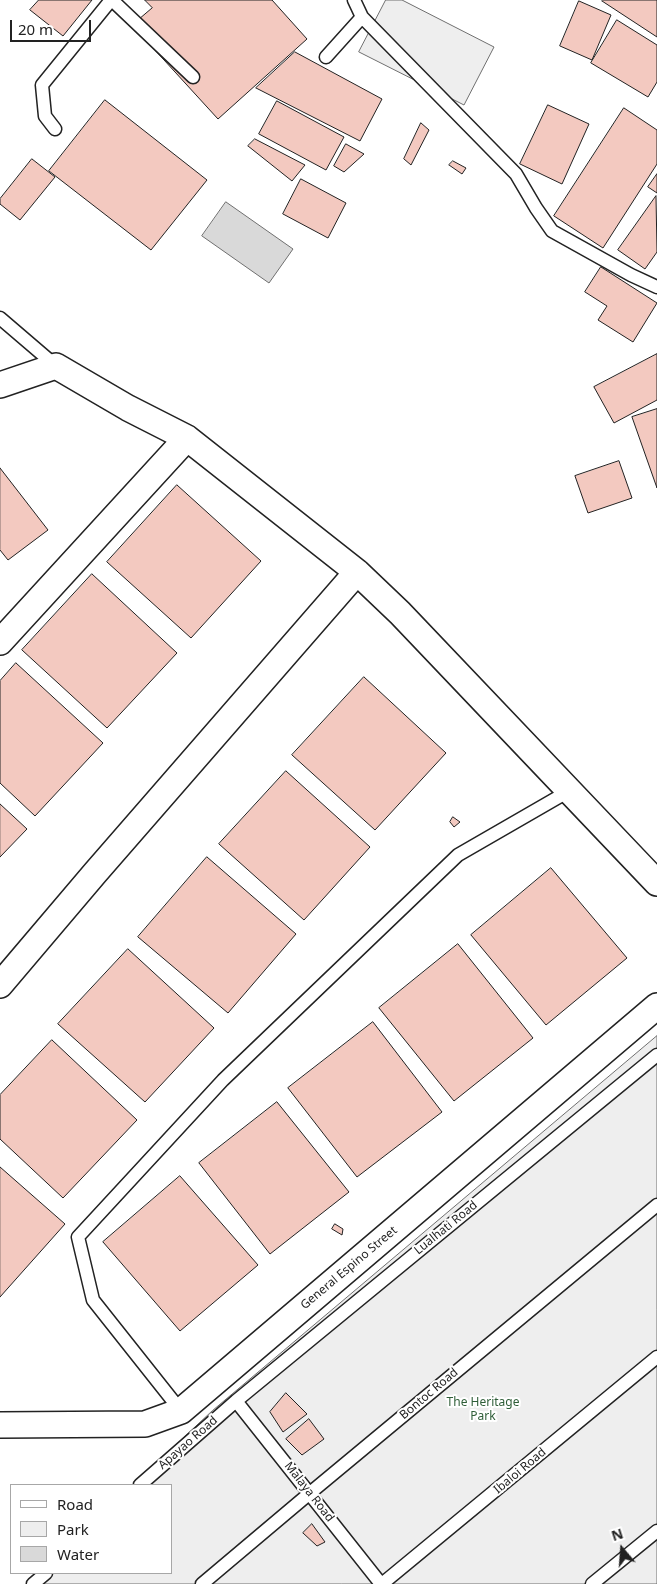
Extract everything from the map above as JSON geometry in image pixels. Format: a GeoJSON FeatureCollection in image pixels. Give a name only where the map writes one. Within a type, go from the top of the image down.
{"type":"FeatureCollection","features":[{"type":"Feature","properties":{"kind":"street"},"geometry":{"type":"LineString","coordinates":[[0,385],[56,366],[128,408],[187,438],[357,572],[400,613],[657,883]]}},
{"type":"Feature","properties":{"kind":"street"},"geometry":{"type":"LineString","coordinates":[[0,642],[187,438]]}},
{"type":"Feature","properties":{"kind":"street"},"geometry":{"type":"LineString","coordinates":[[0,985],[357,572]]}},
{"type":"Feature","properties":{"kind":"street","name":"General Espino Street"},"geometry":{"type":"LineString","coordinates":[[0,1425],[145,1424],[181,1411],[657,1006]]}},
{"type":"Feature","properties":{"kind":"lane"},"geometry":{"type":"LineString","coordinates":[[55,129],[45,116],[42,85],[111,0],[193,77]]}},
{"type":"Feature","properties":{"kind":"lane"},"geometry":{"type":"LineString","coordinates":[[354,0],[362,17],[516,174],[552,231],[631,275],[657,287]]}},
{"type":"Feature","properties":{"kind":"lane"},"geometry":{"type":"LineString","coordinates":[[326,57],[362,17]]}},
{"type":"Feature","properties":{"kind":"lane"},"geometry":{"type":"LineString","coordinates":[[0,318],[56,366]]}},
{"type":"Feature","properties":{"kind":"lane"},"geometry":{"type":"LineString","coordinates":[[181,1411],[93,1300],[78,1237],[223,1080],[458,855],[569,791]]}},
{"type":"Feature","properties":{"kind":"lane","name":"Lualhati Road"},"geometry":{"type":"LineString","coordinates":[[236,1401],[657,1055]]}},
{"type":"Feature","properties":{"kind":"lane","name":"Bontoc Road"},"geometry":{"type":"LineString","coordinates":[[202,1584],[657,1205]]}},
{"type":"Feature","properties":{"kind":"lane","name":"Ibaloi Road"},"geometry":{"type":"LineString","coordinates":[[382,1584],[657,1357]]}},
{"type":"Feature","properties":{"kind":"lane","name":"Apayao Road"},"geometry":{"type":"LineString","coordinates":[[141,1484],[236,1401]]}},
{"type":"Feature","properties":{"kind":"lane","name":"Malaya Road"},"geometry":{"type":"LineString","coordinates":[[236,1401],[382,1584]]}},
{"type":"Feature","properties":{"kind":"lane"},"geometry":{"type":"LineString","coordinates":[[592,1584],[657,1531]]}},
{"type":"Feature","properties":{"kind":"lane"},"geometry":{"type":"LineString","coordinates":[[34,1584],[45,1574]]}},
{"type":"Feature","properties":{"kind":"green space"},"geometry":{"type":"Polygon","coordinates":[[[386,0],[402,0],[494,47],[464,105],[359,52],[386,0]]]}},
{"type":"Feature","properties":{"kind":"green space","name":"The Heritage Park"},"geometry":{"type":"Polygon","coordinates":[[[657,1036],[657,1584],[26,1584],[37,1574],[172,1574],[172,1484],[134,1484],[212,1411],[657,1036]]]}},
{"type":"Feature","properties":{"kind":"water"},"geometry":{"type":"Polygon","coordinates":[[[226,202],[293,249],[269,283],[202,236],[226,202]]]}},
{"type":"Feature","properties":{"kind":"building"},"geometry":{"type":"Polygon","coordinates":[[[39,0],[92,0],[63,36],[30,10],[39,0]]]}},
{"type":"Feature","properties":{"kind":"building"},"geometry":{"type":"Polygon","coordinates":[[[145,0],[272,0],[307,39],[218,119],[132,25],[152,8],[145,0]]]}},
{"type":"Feature","properties":{"kind":"building"},"geometry":{"type":"Polygon","coordinates":[[[657,0],[657,37],[602,1],[657,0]]]}},
{"type":"Feature","properties":{"kind":"building"},"geometry":{"type":"Polygon","coordinates":[[[579,1],[611,15],[592,60],[560,46],[579,1]]]}},
{"type":"Feature","properties":{"kind":"building"},"geometry":{"type":"Polygon","coordinates":[[[617,20],[657,45],[657,82],[648,97],[591,63],[617,20]]]}},
{"type":"Feature","properties":{"kind":"building"},"geometry":{"type":"Polygon","coordinates":[[[295,52],[382,99],[360,141],[256,88],[295,52]]]}},
{"type":"Feature","properties":{"kind":"building"},"geometry":{"type":"Polygon","coordinates":[[[105,100],[207,180],[151,250],[49,171],[105,100]]]}},
{"type":"Feature","properties":{"kind":"building"},"geometry":{"type":"Polygon","coordinates":[[[277,101],[344,137],[326,170],[259,134],[277,101]]]}},
{"type":"Feature","properties":{"kind":"building"},"geometry":{"type":"Polygon","coordinates":[[[548,105],[589,124],[562,184],[520,164],[548,105]]]}},
{"type":"Feature","properties":{"kind":"building"},"geometry":{"type":"Polygon","coordinates":[[[624,108],[657,130],[657,164],[603,248],[554,216],[624,108]]]}},
{"type":"Feature","properties":{"kind":"building"},"geometry":{"type":"Polygon","coordinates":[[[421,123],[429,130],[411,165],[404,159],[421,123]]]}},
{"type":"Feature","properties":{"kind":"building"},"geometry":{"type":"Polygon","coordinates":[[[255,139],[305,165],[292,181],[248,146],[255,139]]]}},
{"type":"Feature","properties":{"kind":"building"},"geometry":{"type":"Polygon","coordinates":[[[346,144],[364,154],[344,172],[334,166],[346,144]]]}},
{"type":"Feature","properties":{"kind":"building"},"geometry":{"type":"Polygon","coordinates":[[[32,159],[55,177],[20,220],[0,204],[0,199],[32,159]]]}},
{"type":"Feature","properties":{"kind":"building"},"geometry":{"type":"Polygon","coordinates":[[[453,161],[466,168],[462,174],[449,165],[453,161]]]}},
{"type":"Feature","properties":{"kind":"building"},"geometry":{"type":"Polygon","coordinates":[[[657,174],[657,193],[648,187],[657,174]]]}},
{"type":"Feature","properties":{"kind":"building"},"geometry":{"type":"Polygon","coordinates":[[[301,179],[346,203],[328,238],[283,214],[301,179]]]}},
{"type":"Feature","properties":{"kind":"building"},"geometry":{"type":"Polygon","coordinates":[[[656,196],[657,252],[645,269],[618,250],[656,196]]]}},
{"type":"Feature","properties":{"kind":"building"},"geometry":{"type":"Polygon","coordinates":[[[601,267],[657,303],[633,342],[598,320],[607,306],[585,292],[601,267]]]}},
{"type":"Feature","properties":{"kind":"building"},"geometry":{"type":"Polygon","coordinates":[[[657,354],[657,400],[614,423],[594,387],[657,354]]]}},
{"type":"Feature","properties":{"kind":"building"},"geometry":{"type":"Polygon","coordinates":[[[657,409],[657,488],[632,417],[657,409]]]}},
{"type":"Feature","properties":{"kind":"building"},"geometry":{"type":"Polygon","coordinates":[[[619,461],[632,498],[588,513],[575,476],[619,461]]]}},
{"type":"Feature","properties":{"kind":"building"},"geometry":{"type":"Polygon","coordinates":[[[0,468],[48,530],[8,560],[0,550],[0,468]]]}},
{"type":"Feature","properties":{"kind":"building"},"geometry":{"type":"Polygon","coordinates":[[[177,485],[261,561],[191,638],[107,562],[177,485]]]}},
{"type":"Feature","properties":{"kind":"building"},"geometry":{"type":"Polygon","coordinates":[[[92,574],[177,653],[107,728],[22,650],[92,574]]]}},
{"type":"Feature","properties":{"kind":"building"},"geometry":{"type":"Polygon","coordinates":[[[16,663],[103,743],[35,816],[0,783],[0,681],[16,663]]]}},
{"type":"Feature","properties":{"kind":"building"},"geometry":{"type":"Polygon","coordinates":[[[364,677],[446,753],[375,830],[292,755],[364,677]]]}},
{"type":"Feature","properties":{"kind":"building"},"geometry":{"type":"Polygon","coordinates":[[[286,771],[370,847],[304,920],[219,844],[286,771]]]}},
{"type":"Feature","properties":{"kind":"building"},"geometry":{"type":"Polygon","coordinates":[[[0,804],[27,829],[0,857],[0,804]]]}},
{"type":"Feature","properties":{"kind":"building"},"geometry":{"type":"Polygon","coordinates":[[[453,817],[460,822],[454,827],[450,822],[453,817]]]}},
{"type":"Feature","properties":{"kind":"building"},"geometry":{"type":"Polygon","coordinates":[[[207,857],[296,934],[228,1013],[138,937],[207,857]]]}},
{"type":"Feature","properties":{"kind":"building"},"geometry":{"type":"Polygon","coordinates":[[[551,868],[627,958],[546,1025],[471,935],[551,868]]]}},
{"type":"Feature","properties":{"kind":"building"},"geometry":{"type":"Polygon","coordinates":[[[458,944],[533,1038],[454,1101],[379,1008],[458,944]]]}},
{"type":"Feature","properties":{"kind":"building"},"geometry":{"type":"Polygon","coordinates":[[[128,949],[214,1028],[145,1102],[58,1024],[128,949]]]}},
{"type":"Feature","properties":{"kind":"building"},"geometry":{"type":"Polygon","coordinates":[[[373,1022],[442,1112],[357,1177],[288,1088],[373,1022]]]}},
{"type":"Feature","properties":{"kind":"building"},"geometry":{"type":"Polygon","coordinates":[[[52,1040],[137,1120],[63,1198],[0,1139],[0,1095],[52,1040]]]}},
{"type":"Feature","properties":{"kind":"building"},"geometry":{"type":"Polygon","coordinates":[[[277,1102],[349,1192],[270,1254],[199,1163],[277,1102]]]}},
{"type":"Feature","properties":{"kind":"building"},"geometry":{"type":"Polygon","coordinates":[[[0,1167],[65,1224],[0,1297],[0,1167]]]}},
{"type":"Feature","properties":{"kind":"building"},"geometry":{"type":"Polygon","coordinates":[[[180,1176],[258,1265],[180,1331],[103,1242],[180,1176]]]}},
{"type":"Feature","properties":{"kind":"building"},"geometry":{"type":"Polygon","coordinates":[[[335,1224],[343,1229],[342,1235],[332,1229],[335,1224]]]}},
{"type":"Feature","properties":{"kind":"building"},"geometry":{"type":"Polygon","coordinates":[[[286,1393],[307,1414],[283,1432],[270,1412],[286,1393]]]}},
{"type":"Feature","properties":{"kind":"building"},"geometry":{"type":"Polygon","coordinates":[[[309,1419],[324,1439],[302,1455],[286,1439],[309,1419]]]}},
{"type":"Feature","properties":{"kind":"building"},"geometry":{"type":"Polygon","coordinates":[[[312,1524],[325,1542],[317,1546],[303,1533],[312,1524]]]}}]}
